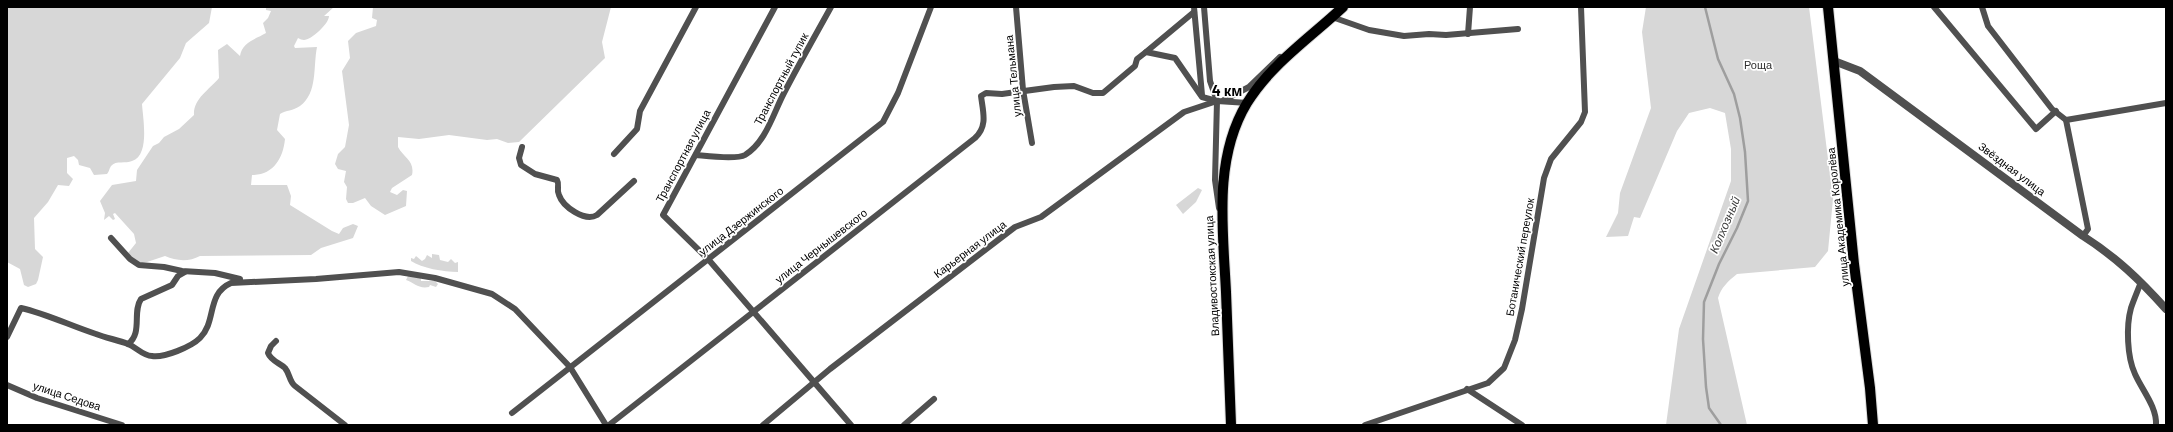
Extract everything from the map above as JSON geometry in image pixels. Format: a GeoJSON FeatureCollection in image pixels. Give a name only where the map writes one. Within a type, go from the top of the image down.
{"type":"FeatureCollection","features":[{"type":"Feature","properties":{"kind":"main road"},"geometry":{"type":"LineString","coordinates":[[1222,217],[1224,171],[1228,150],[1235,127],[1248,103],[1271,73],[1343,7]]}},
{"type":"Feature","properties":{"kind":"main road","name":"улица Академика Королёва"},"geometry":{"type":"LineString","coordinates":[[1828,7],[1854,264],[1873,425]]}},
{"type":"Feature","properties":{"kind":"main road","name":"Владивостокская улица"},"geometry":{"type":"LineString","coordinates":[[1222,217],[1231,425]]}},
{"type":"Feature","properties":{"kind":"street"},"geometry":{"type":"LineString","coordinates":[[614,154],[637,129],[640,111],[696,7]]}},
{"type":"Feature","properties":{"kind":"street","name":"Транспортная улица"},"geometry":{"type":"LineString","coordinates":[[775,7],[663,215],[708,259],[851,425]]}},
{"type":"Feature","properties":{"kind":"street","name":"Транспортный тупик"},"geometry":{"type":"LineString","coordinates":[[696,155],[714,157],[743,156],[751,149],[772,121],[783,94],[831,7]]}},
{"type":"Feature","properties":{"kind":"street","name":"улица Дзержинского"},"geometry":{"type":"LineString","coordinates":[[512,413],[884,121],[898,93],[931,7]]}},
{"type":"Feature","properties":{"kind":"street","name":"улица Тельмана"},"geometry":{"type":"LineString","coordinates":[[1016,7],[1023,90],[1032,143]]}},
{"type":"Feature","properties":{"kind":"street","name":"Владивостокская улица"},"geometry":{"type":"LineString","coordinates":[[1204,7],[1210,81],[1220,101],[1215,180],[1222,217]]}},
{"type":"Feature","properties":{"kind":"street"},"geometry":{"type":"LineString","coordinates":[[1468,34],[1470,7]]}},
{"type":"Feature","properties":{"kind":"street","name":"Ботанический переулок"},"geometry":{"type":"LineString","coordinates":[[1365,425],[1488,383],[1504,368],[1515,340],[1522,309],[1544,178],[1551,159],[1581,122],[1585,112],[1581,7]]}},
{"type":"Feature","properties":{"kind":"street"},"geometry":{"type":"LineString","coordinates":[[1934,7],[2036,129],[2056,111]]}},
{"type":"Feature","properties":{"kind":"street"},"geometry":{"type":"LineString","coordinates":[[1982,7],[1988,26],[2052,108],[2066,120],[2088,229],[2083,236]]}},
{"type":"Feature","properties":{"kind":"street"},"geometry":{"type":"LineString","coordinates":[[1023,90],[1074,86],[1093,93],[1103,93],[1135,66],[1137,59],[1194,9]]}},
{"type":"Feature","properties":{"kind":"street"},"geometry":{"type":"LineString","coordinates":[[1194,9],[1202,97]]}},
{"type":"Feature","properties":{"kind":"street"},"geometry":{"type":"LineString","coordinates":[[1332,17],[1369,30],[1404,36],[1429,34],[1468,34],[1518,29]]}},
{"type":"Feature","properties":{"kind":"street","name":"Карьерная улица"},"geometry":{"type":"LineString","coordinates":[[763,425],[814,382],[1015,228],[1041,217],[1184,112],[1220,101],[1249,87],[1278,58],[1298,47]]}},
{"type":"Feature","properties":{"kind":"street"},"geometry":{"type":"LineString","coordinates":[[1146,52],[1175,58],[1202,97],[1220,101]]}},
{"type":"Feature","properties":{"kind":"street","name":"Звёздная улица"},"geometry":{"type":"LineString","coordinates":[[1834,61],[1860,71],[2083,236],[2114,257],[2141,282],[2166,309]]}},
{"type":"Feature","properties":{"kind":"street","name":"улица Чернышевского"},"geometry":{"type":"LineString","coordinates":[[609,425],[978,135],[984,124],[981,96],[986,93],[1002,94],[1023,90]]}},
{"type":"Feature","properties":{"kind":"street","name":"Карьерная улица"},"geometry":{"type":"LineString","coordinates":[[1220,101],[1248,103]]}},
{"type":"Feature","properties":{"kind":"street"},"geometry":{"type":"LineString","coordinates":[[2066,120],[2166,103]]}},
{"type":"Feature","properties":{"kind":"street"},"geometry":{"type":"LineString","coordinates":[[522,147],[520,158],[521,165],[535,174],[558,181],[558,194],[561,199],[584,217],[593,217],[601,213],[634,181]]}},
{"type":"Feature","properties":{"kind":"street"},"geometry":{"type":"LineString","coordinates":[[111,238],[136,264],[186,272],[215,273],[252,281]]}},
{"type":"Feature","properties":{"kind":"street"},"geometry":{"type":"LineString","coordinates":[[128,344],[134,337],[137,308],[141,299],[172,285],[178,276],[186,272]]}},
{"type":"Feature","properties":{"kind":"street"},"geometry":{"type":"LineString","coordinates":[[7,337],[21,308],[128,344],[152,356],[187,347],[199,339],[207,327],[214,301],[219,291],[231,283],[316,279],[399,272],[465,286],[492,294],[508,304],[570,368],[606,425]]}},
{"type":"Feature","properties":{"kind":"street"},"geometry":{"type":"LineString","coordinates":[[2141,282],[2131,308],[2129,332],[2130,354],[2135,374],[2146,394],[2156,425]]}},
{"type":"Feature","properties":{"kind":"street"},"geometry":{"type":"LineString","coordinates":[[276,341],[269,349],[269,356],[285,368],[295,386],[345,425]]}},
{"type":"Feature","properties":{"kind":"street","name":"улица Седова"},"geometry":{"type":"LineString","coordinates":[[7,385],[37,398],[122,425]]}},
{"type":"Feature","properties":{"kind":"street"},"geometry":{"type":"LineString","coordinates":[[1468,389],[1522,425]]}},
{"type":"Feature","properties":{"kind":"street"},"geometry":{"type":"LineString","coordinates":[[904,425],[934,400]]}},
{"type":"Feature","properties":{"kind":"green space"},"geometry":{"type":"Polygon","coordinates":[[[7,7],[212,7],[209,23],[186,43],[180,58],[142,104],[144,136],[141,152],[138,157],[130,162],[113,164],[107,174],[94,175],[90,168],[79,165],[78,160],[74,156],[67,158],[67,173],[73,179],[69,186],[58,185],[48,202],[34,218],[35,249],[43,257],[36,284],[28,287],[24,285],[20,269],[7,262],[7,7]]]}},
{"type":"Feature","properties":{"kind":"green space"},"geometry":{"type":"Polygon","coordinates":[[[266,7],[334,7],[324,16],[329,16],[326,23],[319,31],[307,39],[303,40],[298,38],[294,46],[295,48],[317,47],[314,79],[310,94],[306,101],[300,106],[280,114],[277,130],[285,139],[282,153],[276,164],[271,169],[266,172],[252,175],[251,185],[287,185],[291,196],[290,205],[339,234],[343,228],[353,224],[358,226],[353,238],[321,248],[311,255],[200,256],[182,260],[165,256],[147,262],[135,263],[128,253],[136,243],[134,234],[115,213],[113,214],[115,219],[113,220],[109,216],[104,220],[105,213],[100,201],[112,185],[136,181],[137,170],[153,146],[159,143],[164,137],[179,129],[194,115],[194,109],[199,99],[219,78],[218,50],[227,44],[240,56],[241,51],[246,44],[266,33],[263,23],[268,18],[271,11],[266,10],[266,7]]]}},
{"type":"Feature","properties":{"kind":"green space"},"geometry":{"type":"Polygon","coordinates":[[[373,7],[611,7],[602,42],[605,58],[519,142],[508,143],[497,139],[487,140],[449,135],[419,139],[398,137],[398,147],[412,166],[413,170],[412,175],[392,188],[390,192],[397,195],[403,190],[407,191],[406,206],[385,215],[371,206],[365,198],[353,203],[348,203],[346,199],[347,187],[344,182],[346,171],[338,169],[335,164],[338,154],[345,147],[349,125],[342,71],[350,58],[348,41],[356,33],[376,26],[377,20],[372,18],[373,7]]]}},
{"type":"Feature","properties":{"kind":"green space","name":"Роща"},"geometry":{"type":"Polygon","coordinates":[[[1646,7],[1809,7],[1833,199],[1828,251],[1815,267],[1737,274],[1725,285],[1719,294],[1718,298],[1747,425],[1666,425],[1679,329],[1731,181],[1731,149],[1725,113],[1710,108],[1689,113],[1677,131],[1640,218],[1634,217],[1628,236],[1606,237],[1618,213],[1620,193],[1651,108],[1642,32],[1646,7]]]}},
{"type":"Feature","properties":{"kind":"green space"},"geometry":{"type":"Polygon","coordinates":[[[1198,188],[1202,190],[1196,202],[1183,214],[1176,205],[1198,188]]]}},
{"type":"Feature","properties":{"kind":"green space"},"geometry":{"type":"Polygon","coordinates":[[[432,254],[439,255],[440,260],[448,262],[451,259],[455,263],[458,262],[458,272],[433,269],[421,266],[411,261],[411,258],[414,259],[416,256],[422,261],[427,255],[432,258],[432,254]]]}},
{"type":"Feature","properties":{"kind":"green space"},"geometry":{"type":"Polygon","coordinates":[[[408,276],[421,278],[421,281],[435,281],[438,284],[436,287],[430,285],[429,287],[419,286],[406,280],[408,276]]]}},
{"type":"Feature","properties":{"kind":"waterway","name":"Колхозный"},"geometry":{"type":"LineString","coordinates":[[1705,7],[1718,59],[1734,94],[1740,118],[1745,152],[1748,201],[1737,228],[1719,264],[1704,302],[1703,339],[1706,387],[1709,408],[1721,425]]}},
{"type":"Feature","properties":{"kind":"district","name":"4 км"},"geometry":{"type":"Point","coordinates":[1227,91]}}]}
